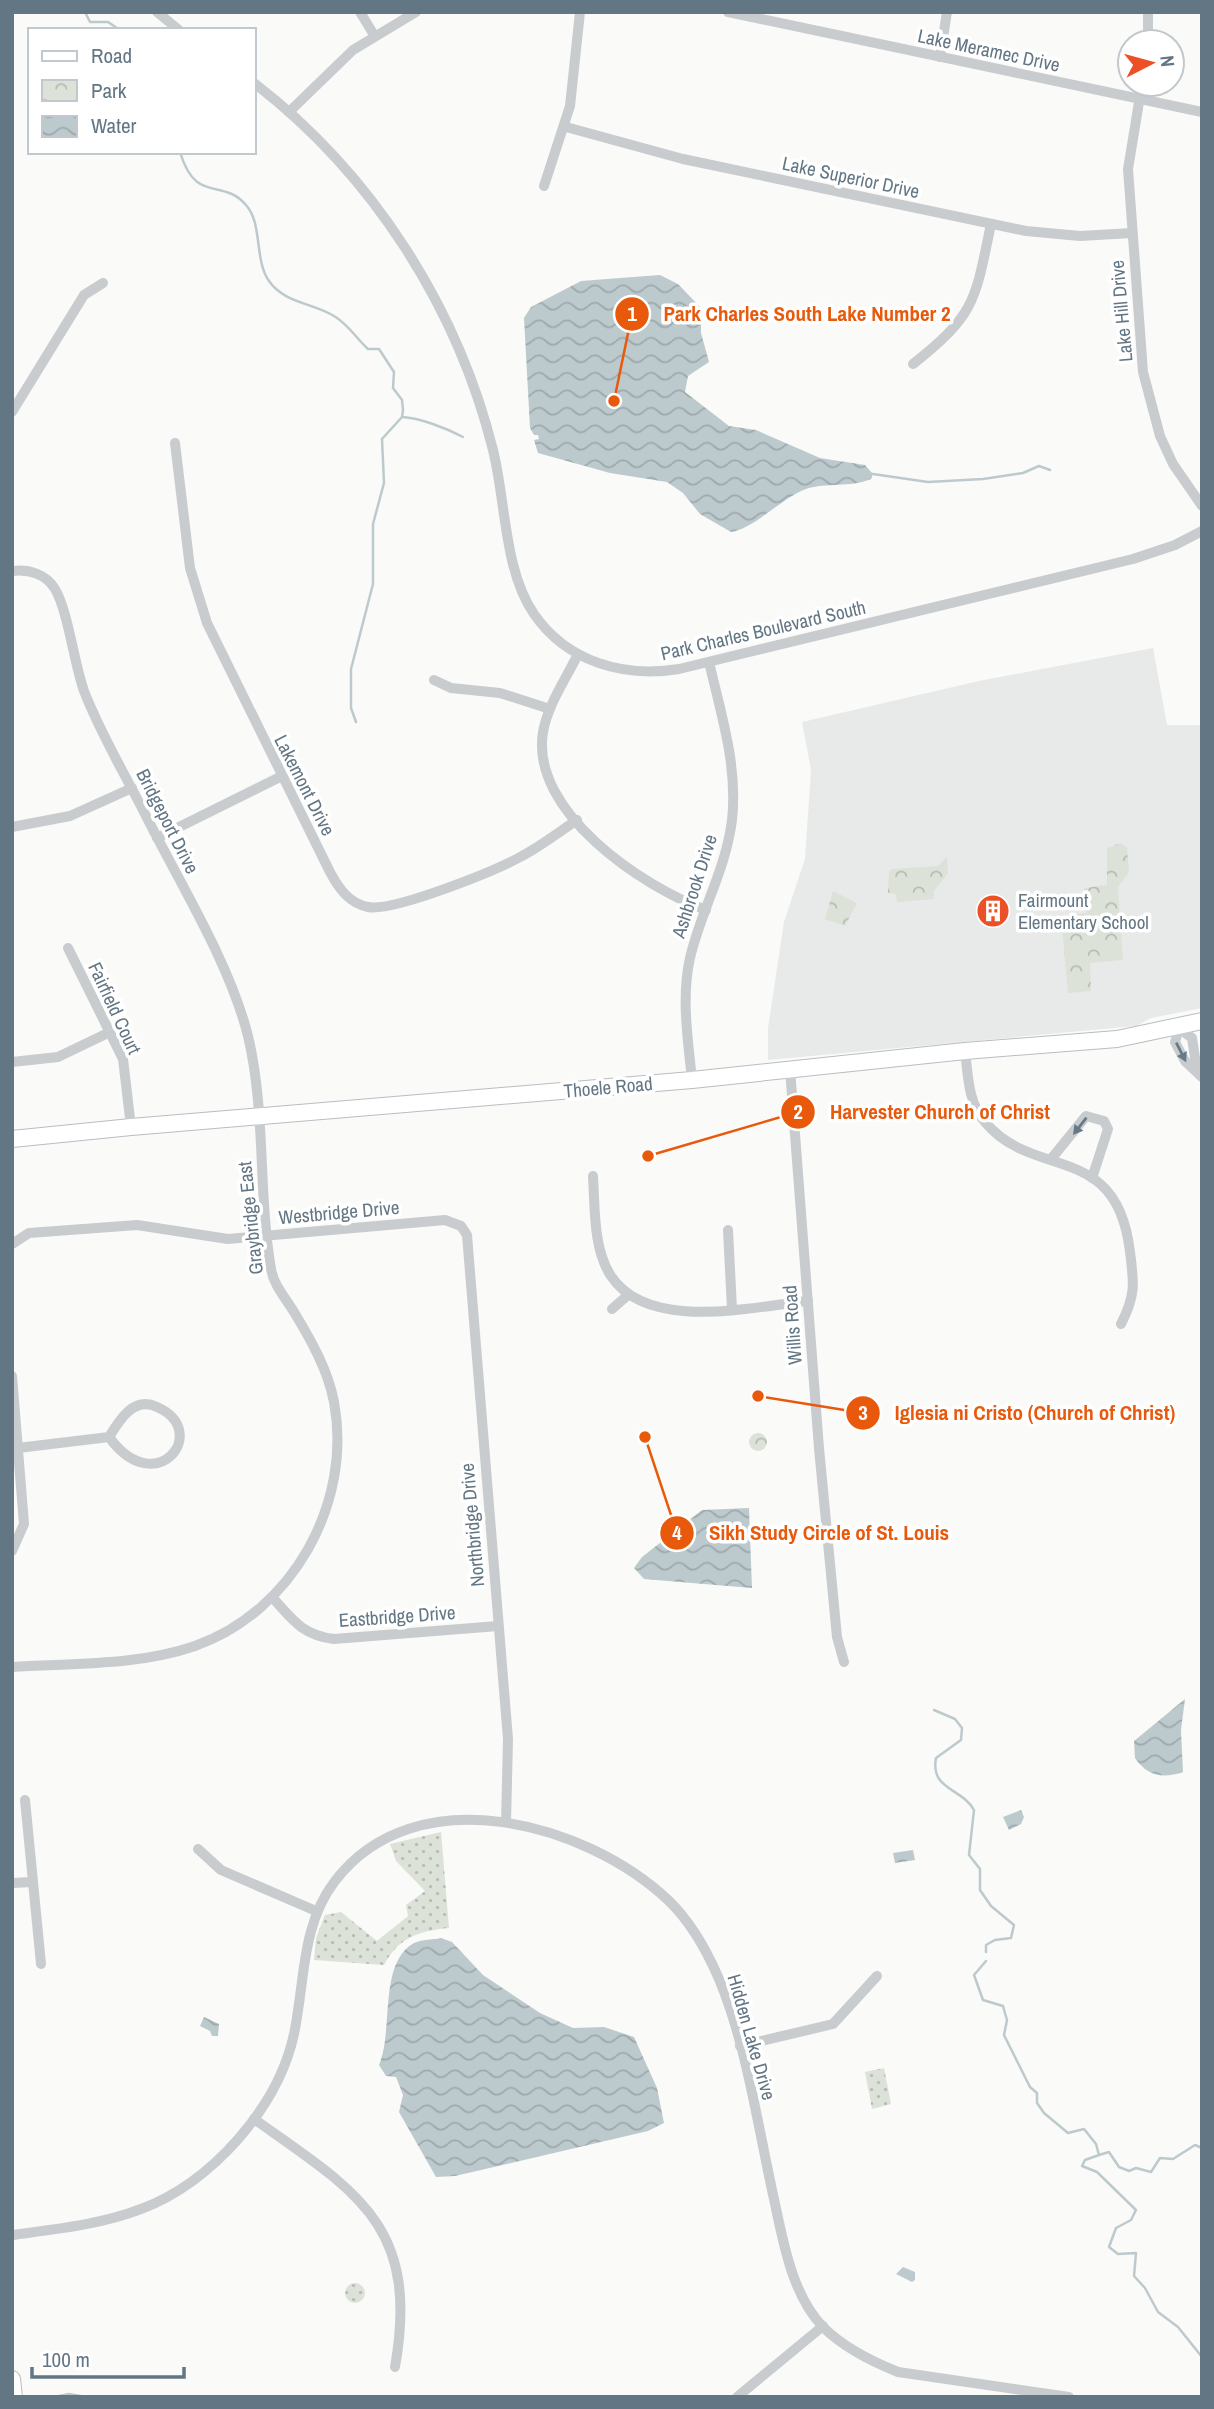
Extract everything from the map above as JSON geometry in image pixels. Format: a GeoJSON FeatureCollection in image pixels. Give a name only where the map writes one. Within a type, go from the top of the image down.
{"type":"FeatureCollection","features":[{"type":"Feature","properties":{"kind":"main road","name":"Thoele Road"},"geometry":{"type":"LineString","coordinates":[[12,1139],[131,1126],[692,1080],[965,1051],[1116,1039],[1179,1028],[1202,1021]]}},
{"type":"Feature","properties":{"kind":"main road"},"geometry":{"type":"LineString","coordinates":[[12,2379],[14,2397]]}},
{"type":"Feature","properties":{"kind":"street"},"geometry":{"type":"LineString","coordinates":[[158,12],[177,28]]}},
{"type":"Feature","properties":{"kind":"street"},"geometry":{"type":"LineString","coordinates":[[360,12],[374,35]]}},
{"type":"Feature","properties":{"kind":"street"},"geometry":{"type":"LineString","coordinates":[[289,111],[331,69],[374,35],[416,12]]}},
{"type":"Feature","properties":{"kind":"street"},"geometry":{"type":"LineString","coordinates":[[544,186],[566,127],[573,89],[580,12]]}},
{"type":"Feature","properties":{"kind":"street","name":"Lake Meramec Drive"},"geometry":{"type":"LineString","coordinates":[[727,12],[1202,112]]}},
{"type":"Feature","properties":{"kind":"street"},"geometry":{"type":"LineString","coordinates":[[940,57],[947,12]]}},
{"type":"Feature","properties":{"kind":"street","name":"Park Charles Boulevard South"},"geometry":{"type":"LineString","coordinates":[[256,85],[289,111],[340,162],[395,232],[436,299],[463,357],[490,439],[517,583],[540,623],[578,654],[615,669],[647,673],[709,662],[1133,559],[1175,545],[1202,531]]}},
{"type":"Feature","properties":{"kind":"street","name":"Lake Hill Drive"},"geometry":{"type":"LineString","coordinates":[[1139,99],[1128,169],[1143,372],[1150,406],[1173,464],[1202,506]]}},
{"type":"Feature","properties":{"kind":"street","name":"Lake Superior Drive"},"geometry":{"type":"LineString","coordinates":[[566,127],[674,157],[991,225],[1055,235],[1132,233]]}},
{"type":"Feature","properties":{"kind":"street"},"geometry":{"type":"LineString","coordinates":[[913,364],[950,335],[969,310],[991,225]]}},
{"type":"Feature","properties":{"kind":"street"},"geometry":{"type":"LineString","coordinates":[[12,412],[84,295],[103,283]]}},
{"type":"Feature","properties":{"kind":"street","name":"Lakemont Drive"},"geometry":{"type":"LineString","coordinates":[[175,443],[190,568],[217,648],[338,886],[356,903],[376,908],[400,904],[496,868],[541,845],[577,820]]}},
{"type":"Feature","properties":{"kind":"street","name":"Bridgeport Drive"},"geometry":{"type":"LineString","coordinates":[[12,571],[34,572],[54,587],[85,694],[236,998],[249,1040],[257,1116]]}},
{"type":"Feature","properties":{"kind":"street"},"geometry":{"type":"LineString","coordinates":[[578,654],[550,709],[543,733],[545,765],[555,788],[577,820],[633,873],[680,901],[706,910]]}},
{"type":"Feature","properties":{"kind":"street","name":"Ashbrook Drive"},"geometry":{"type":"LineString","coordinates":[[692,1080],[686,1010],[687,977],[728,845],[733,794],[729,746],[709,662]]}},
{"type":"Feature","properties":{"kind":"street"},"geometry":{"type":"LineString","coordinates":[[434,680],[451,688],[500,693],[550,709]]}},
{"type":"Feature","properties":{"kind":"street"},"geometry":{"type":"LineString","coordinates":[[157,838],[282,776]]}},
{"type":"Feature","properties":{"kind":"street"},"geometry":{"type":"LineString","coordinates":[[12,827],[70,816],[132,788]]}},
{"type":"Feature","properties":{"kind":"street","name":"Fairfield Court"},"geometry":{"type":"LineString","coordinates":[[68,948],[123,1059],[131,1126]]}},
{"type":"Feature","properties":{"kind":"street"},"geometry":{"type":"LineString","coordinates":[[1179,1028],[1175,1042],[1185,1062],[1199,1074]]}},
{"type":"Feature","properties":{"kind":"street"},"geometry":{"type":"LineString","coordinates":[[12,1062],[58,1057],[110,1032]]}},
{"type":"Feature","properties":{"kind":"street"},"geometry":{"type":"LineString","coordinates":[[965,1051],[971,1093],[984,1121],[1020,1150],[1052,1158],[1092,1178],[1113,1199],[1121,1214],[1129,1242],[1134,1296],[1121,1324]]}},
{"type":"Feature","properties":{"kind":"street","name":"Willis Road"},"geometry":{"type":"LineString","coordinates":[[790,1069],[837,1637],[844,1662]]}},
{"type":"Feature","properties":{"kind":"street","name":"Graybridge East"},"geometry":{"type":"LineString","coordinates":[[12,1667],[121,1660],[195,1645],[226,1631],[272,1597],[290,1577],[313,1542],[325,1512],[334,1474],[338,1439],[334,1402],[326,1372],[311,1341],[274,1282],[257,1116]]}},
{"type":"Feature","properties":{"kind":"street"},"geometry":{"type":"LineString","coordinates":[[1052,1158],[1086,1116],[1104,1121],[1108,1129],[1092,1178]]}},
{"type":"Feature","properties":{"kind":"street"},"geometry":{"type":"LineString","coordinates":[[593,1176],[600,1248],[610,1275],[628,1295],[663,1310],[733,1309],[808,1301]]}},
{"type":"Feature","properties":{"kind":"street","name":"Westbridge Drive"},"geometry":{"type":"LineString","coordinates":[[13,1243],[29,1233],[137,1225],[209,1238],[269,1236],[445,1220],[461,1226]]}},
{"type":"Feature","properties":{"kind":"street","name":"Northbridge Drive"},"geometry":{"type":"LineString","coordinates":[[461,1226],[467,1235],[508,1739],[506,1822]]}},
{"type":"Feature","properties":{"kind":"street"},"geometry":{"type":"LineString","coordinates":[[728,1230],[733,1309]]}},
{"type":"Feature","properties":{"kind":"street"},"geometry":{"type":"LineString","coordinates":[[612,1309],[628,1295]]}},
{"type":"Feature","properties":{"kind":"street"},"geometry":{"type":"LineString","coordinates":[[12,1376],[24,1524],[12,1551]]}},
{"type":"Feature","properties":{"kind":"street"},"geometry":{"type":"LineString","coordinates":[[148,1402],[173,1414],[180,1426],[179,1446],[165,1461],[149,1466],[133,1462],[119,1451],[109,1437],[119,1420],[135,1405],[148,1402]]}},
{"type":"Feature","properties":{"kind":"street"},"geometry":{"type":"LineString","coordinates":[[18,1447],[109,1437]]}},
{"type":"Feature","properties":{"kind":"street","name":"Eastbridge Drive"},"geometry":{"type":"LineString","coordinates":[[272,1597],[302,1630],[318,1637],[334,1639],[498,1626]]}},
{"type":"Feature","properties":{"kind":"street"},"geometry":{"type":"LineString","coordinates":[[25,1800],[41,1964]]}},
{"type":"Feature","properties":{"kind":"street","name":"Hidden Lake Drive"},"geometry":{"type":"LineString","coordinates":[[12,2235],[91,2225],[143,2209],[183,2187],[219,2157],[254,2119],[280,2076],[294,2036],[306,1951],[316,1911],[335,1880],[367,1848],[417,1825],[461,1821],[506,1822],[569,1838],[598,1850],[623,1865],[668,1900],[699,1940],[720,1981],[740,2046],[797,2283],[823,2326],[877,2363],[898,2371],[1069,2397]]}},
{"type":"Feature","properties":{"kind":"street"},"geometry":{"type":"LineString","coordinates":[[198,1849],[221,1870],[316,1911]]}},
{"type":"Feature","properties":{"kind":"street"},"geometry":{"type":"LineString","coordinates":[[12,1883],[32,1882]]}},
{"type":"Feature","properties":{"kind":"street"},"geometry":{"type":"LineString","coordinates":[[740,2046],[833,2024],[877,1976]]}},
{"type":"Feature","properties":{"kind":"street"},"geometry":{"type":"LineString","coordinates":[[254,2119],[332,2174],[377,2220],[389,2244],[396,2268],[401,2333],[395,2367]]}},
{"type":"Feature","properties":{"kind":"street"},"geometry":{"type":"LineString","coordinates":[[737,2397],[823,2326]]}},
{"type":"Feature","properties":{"kind":"shaded area"},"geometry":{"type":"Polygon","coordinates":[[[1153,648],[1167,725],[1202,725],[1202,1008],[1151,1018],[1136,1026],[768,1060],[768,1028],[784,922],[805,859],[811,770],[802,722],[979,681],[1153,648]]]}},
{"type":"Feature","properties":{"kind":"green space"},"geometry":{"type":"Polygon","coordinates":[[[1120,843],[1127,847],[1129,872],[1118,887],[1123,960],[1090,963],[1091,991],[1068,993],[1061,916],[1086,913],[1084,888],[1107,885],[1107,848],[1120,843]]]}},
{"type":"Feature","properties":{"kind":"green space"},"geometry":{"type":"Polygon","coordinates":[[[947,856],[948,873],[934,891],[934,899],[897,902],[896,894],[888,893],[889,871],[892,869],[938,866],[947,856]]]}},
{"type":"Feature","properties":{"kind":"green space"},"geometry":{"type":"Polygon","coordinates":[[[833,891],[857,903],[845,926],[825,919],[833,891]]]}},
{"type":"Feature","properties":{"kind":"green space"},"geometry":{"type":"Polygon","coordinates":[[[754,1433],[762,1433],[767,1442],[765,1449],[754,1451],[749,1446],[749,1438],[754,1433]]]}},
{"type":"Feature","properties":{"kind":"green space"},"geometry":{"type":"Polygon","coordinates":[[[441,1832],[449,1928],[411,1937],[396,1948],[384,1965],[314,1960],[316,1938],[325,1915],[341,1912],[377,1941],[408,1916],[406,1905],[425,1891],[396,1861],[390,1844],[441,1832]]]}},
{"type":"Feature","properties":{"kind":"green space"},"geometry":{"type":"Polygon","coordinates":[[[884,2068],[891,2104],[872,2109],[865,2072],[884,2068]]]}},
{"type":"Feature","properties":{"kind":"green space"},"geometry":{"type":"Polygon","coordinates":[[[355,2283],[362,2286],[365,2293],[362,2300],[355,2303],[348,2300],[345,2293],[348,2286],[355,2283]]]}},
{"type":"Feature","properties":{"kind":"water"},"geometry":{"type":"Polygon","coordinates":[[[660,275],[678,284],[701,308],[701,333],[709,362],[688,376],[685,392],[729,426],[756,430],[820,458],[865,465],[873,474],[871,479],[806,489],[749,525],[731,532],[700,514],[683,493],[667,482],[610,473],[538,453],[534,440],[539,439],[538,435],[534,435],[530,428],[524,318],[531,307],[581,281],[660,275]]]}},
{"type":"Feature","properties":{"kind":"water"},"geometry":{"type":"Polygon","coordinates":[[[749,1508],[752,1588],[644,1579],[634,1568],[642,1557],[702,1510],[749,1508]]]}},
{"type":"Feature","properties":{"kind":"water"},"geometry":{"type":"Polygon","coordinates":[[[1185,1699],[1181,1730],[1183,1772],[1162,1775],[1150,1772],[1135,1758],[1134,1741],[1185,1699]]]}},
{"type":"Feature","properties":{"kind":"water"},"geometry":{"type":"Polygon","coordinates":[[[1021,1810],[1024,1817],[1021,1824],[1009,1830],[1003,1817],[1021,1810]]]}},
{"type":"Feature","properties":{"kind":"water"},"geometry":{"type":"Polygon","coordinates":[[[913,1850],[915,1860],[895,1863],[893,1853],[913,1850]]]}},
{"type":"Feature","properties":{"kind":"water"},"geometry":{"type":"Polygon","coordinates":[[[441,1938],[452,1942],[483,1975],[540,2013],[573,2028],[604,2027],[634,2037],[657,2088],[664,2123],[648,2131],[455,2176],[436,2177],[399,2112],[403,2095],[396,2077],[386,2076],[379,2065],[395,1966],[403,1953],[414,1943],[441,1938]]]}},
{"type":"Feature","properties":{"kind":"water"},"geometry":{"type":"Polygon","coordinates":[[[204,2017],[219,2024],[218,2036],[212,2036],[210,2031],[200,2026],[204,2017]]]}},
{"type":"Feature","properties":{"kind":"water"},"geometry":{"type":"Polygon","coordinates":[[[903,2267],[915,2272],[915,2280],[912,2282],[896,2274],[903,2267]]]}},
{"type":"Feature","properties":{"kind":"waterway"},"geometry":{"type":"LineString","coordinates":[[85,12],[90,22],[108,22],[117,28]]}},
{"type":"Feature","properties":{"kind":"waterway"},"geometry":{"type":"LineString","coordinates":[[181,154],[194,179],[202,185],[228,192],[246,205],[255,222],[264,272],[275,288],[339,319],[368,349],[379,349],[394,372],[393,388],[402,400],[403,410],[402,417],[382,439],[384,483],[373,524],[373,584],[351,669],[351,708],[356,722]]}},
{"type":"Feature","properties":{"kind":"waterway"},"geometry":{"type":"LineString","coordinates":[[402,417],[433,424],[463,437]]}},
{"type":"Feature","properties":{"kind":"waterway"},"geometry":{"type":"LineString","coordinates":[[873,474],[928,482],[983,479],[1023,473],[1039,466],[1050,470]]}},
{"type":"Feature","properties":{"kind":"waterway"},"geometry":{"type":"LineString","coordinates":[[934,1710],[955,1719],[962,1728],[961,1740],[936,1758],[935,1769],[942,1783],[962,1797],[974,1810],[969,1855],[980,1869],[980,1890],[991,1906],[1014,1925],[1011,1938],[995,1940],[986,1945],[986,1952]]}},
{"type":"Feature","properties":{"kind":"waterway"},"geometry":{"type":"LineString","coordinates":[[986,1961],[974,1975],[983,2000],[1003,2006],[1007,2020],[1004,2035],[1030,2087],[1037,2093],[1037,2103],[1044,2113],[1068,2133],[1084,2129],[1096,2144],[1099,2155],[1085,2160],[1082,2166],[1097,2172],[1136,2210],[1131,2220],[1116,2228],[1109,2247],[1118,2254],[1136,2253],[1134,2276],[1145,2288],[1158,2312],[1178,2327],[1202,2357]]}},
{"type":"Feature","properties":{"kind":"waterway"},"geometry":{"type":"LineString","coordinates":[[1099,2155],[1109,2152],[1119,2167],[1129,2171],[1136,2168],[1151,2172],[1160,2158],[1173,2159],[1195,2145],[1202,2148]]}},
{"type":"Feature","properties":{"kind":"waterway"},"geometry":{"type":"LineString","coordinates":[[54,2397],[69,2394],[86,2397]]}},
{"type":"Feature","properties":{"kind":"place","name":"Park Charles South Lake Number 2"},"geometry":{"type":"Point","coordinates":[614,401]}},
{"type":"Feature","properties":{"kind":"place","name":"Fairmount Elementary School"},"geometry":{"type":"Point","coordinates":[993,911]}},
{"type":"Feature","properties":{"kind":"place","name":"Harvester Church of Christ"},"geometry":{"type":"Point","coordinates":[648,1156]}},
{"type":"Feature","properties":{"kind":"place","name":"Iglesia ni Cristo (Church of Christ)"},"geometry":{"type":"Point","coordinates":[758,1396]}},
{"type":"Feature","properties":{"kind":"place","name":"Sikh Study Circle of St. Louis"},"geometry":{"type":"Point","coordinates":[645,1437]}}]}
